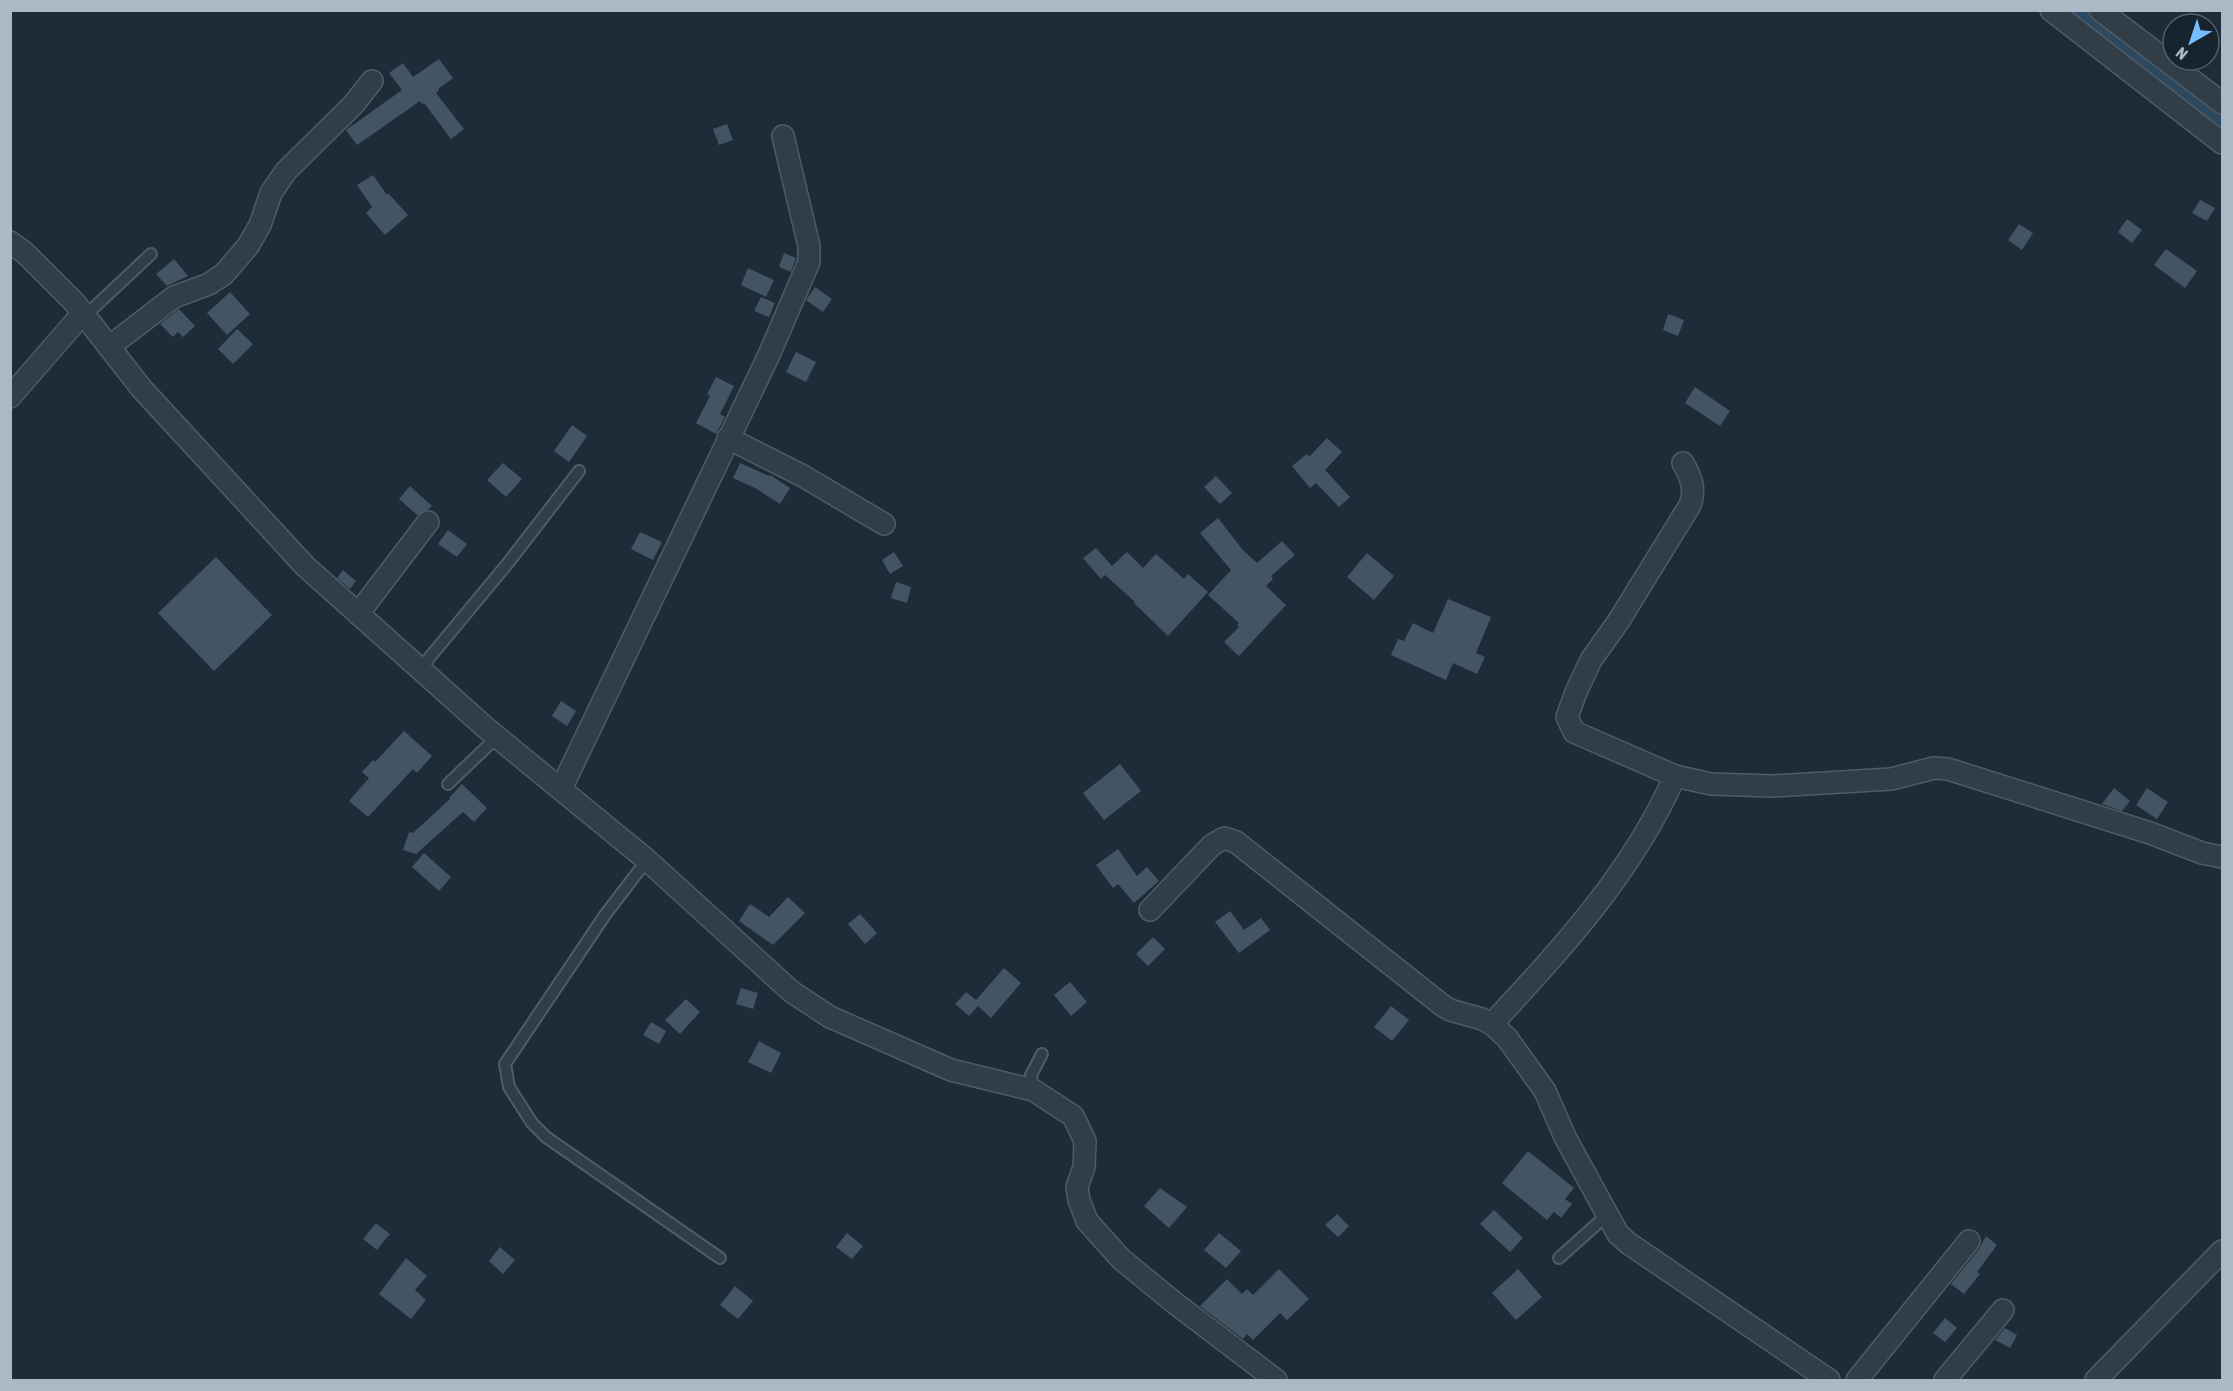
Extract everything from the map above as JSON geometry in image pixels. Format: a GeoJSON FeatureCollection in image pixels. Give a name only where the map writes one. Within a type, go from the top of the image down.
{"type":"FeatureCollection","features":[{"type":"Feature","properties":{"kind":"street"},"geometry":{"type":"LineString","coordinates":[[2051,10],[2223,143]]}},
{"type":"Feature","properties":{"kind":"street"},"geometry":{"type":"LineString","coordinates":[[2100,10],[2223,103]]}},
{"type":"Feature","properties":{"kind":"street"},"geometry":{"type":"LineString","coordinates":[[109,347],[174,297],[209,284],[224,274],[252,239],[260,225],[271,193],[286,171],[345,113],[372,81]]}},
{"type":"Feature","properties":{"kind":"street"},"geometry":{"type":"LineString","coordinates":[[561,789],[768,357],[809,262],[809,246],[783,136]]}},
{"type":"Feature","properties":{"kind":"street"},"geometry":{"type":"LineString","coordinates":[[10,242],[25,253],[84,315],[142,389],[305,566],[497,737],[647,860],[792,992],[830,1017],[951,1070],[1033,1090],[1073,1116],[1085,1141],[1084,1167],[1077,1187],[1087,1221],[1121,1259],[1276,1380]]}},
{"type":"Feature","properties":{"kind":"street"},"geometry":{"type":"LineString","coordinates":[[10,397],[84,315]]}},
{"type":"Feature","properties":{"kind":"street"},"geometry":{"type":"LineString","coordinates":[[728,438],[803,476],[884,524]]}},
{"type":"Feature","properties":{"kind":"street"},"geometry":{"type":"LineString","coordinates":[[1683,462],[1692,478],[1694,495],[1690,505],[1592,660],[1567,717],[1574,732],[1675,776],[1711,784],[1773,786],[1891,779],[1934,768],[1948,770],[2150,833],[2202,853],[2223,857]]}},
{"type":"Feature","properties":{"kind":"street"},"geometry":{"type":"LineString","coordinates":[[358,614],[428,522]]}},
{"type":"Feature","properties":{"kind":"street"},"geometry":{"type":"LineString","coordinates":[[1492,1024],[1571,938],[1613,884],[1644,837],[1675,776]]}},
{"type":"Feature","properties":{"kind":"street"},"geometry":{"type":"LineString","coordinates":[[1150,910],[1212,845],[1224,838],[1236,842],[1442,1005],[1450,1010],[1492,1024],[1507,1038],[1545,1091],[1565,1137],[1601,1199],[1618,1234],[1829,1380]]}},
{"type":"Feature","properties":{"kind":"street"},"geometry":{"type":"LineString","coordinates":[[1857,1380],[1969,1241]]}},
{"type":"Feature","properties":{"kind":"street"},"geometry":{"type":"LineString","coordinates":[[2096,1380],[2223,1251]]}},
{"type":"Feature","properties":{"kind":"street"},"geometry":{"type":"LineString","coordinates":[[1945,1380],[2003,1310]]}},
{"type":"Feature","properties":{"kind":"lane"},"geometry":{"type":"LineString","coordinates":[[84,315],[151,254]]}},
{"type":"Feature","properties":{"kind":"lane"},"geometry":{"type":"LineString","coordinates":[[420,669],[508,563],[579,471]]}},
{"type":"Feature","properties":{"kind":"lane"},"geometry":{"type":"LineString","coordinates":[[448,784],[497,737]]}},
{"type":"Feature","properties":{"kind":"lane"},"geometry":{"type":"LineString","coordinates":[[647,860],[605,915],[505,1064],[509,1086],[532,1122],[546,1137],[720,1258]]}},
{"type":"Feature","properties":{"kind":"lane"},"geometry":{"type":"LineString","coordinates":[[1033,1090],[1031,1075],[1042,1054]]}},
{"type":"Feature","properties":{"kind":"lane"},"geometry":{"type":"LineString","coordinates":[[1559,1258],[1607,1215]]}},
{"type":"Feature","properties":{"kind":"building"},"geometry":{"type":"Polygon","coordinates":[[[439,59],[453,78],[436,93],[464,129],[451,139],[424,103],[420,101],[357,145],[346,130],[402,90],[389,73],[403,63],[413,77],[439,59]]]}},
{"type":"Feature","properties":{"kind":"building"},"geometry":{"type":"Polygon","coordinates":[[[727,124],[733,140],[719,145],[713,129],[727,124]]]}},
{"type":"Feature","properties":{"kind":"building"},"geometry":{"type":"Polygon","coordinates":[[[373,175],[387,195],[388,193],[408,215],[385,235],[366,213],[372,207],[357,185],[373,175]]]}},
{"type":"Feature","properties":{"kind":"building"},"geometry":{"type":"Polygon","coordinates":[[[2200,200],[2215,208],[2207,221],[2192,213],[2200,200]]]}},
{"type":"Feature","properties":{"kind":"building"},"geometry":{"type":"Polygon","coordinates":[[[2127,219],[2142,230],[2132,243],[2118,232],[2127,219]]]}},
{"type":"Feature","properties":{"kind":"building"},"geometry":{"type":"Polygon","coordinates":[[[2019,224],[2033,233],[2022,250],[2008,240],[2019,224]]]}},
{"type":"Feature","properties":{"kind":"building"},"geometry":{"type":"Polygon","coordinates":[[[2166,249],[2197,271],[2185,288],[2154,265],[2166,249]]]}},
{"type":"Feature","properties":{"kind":"building"},"geometry":{"type":"Polygon","coordinates":[[[784,253],[796,258],[791,272],[779,267],[784,253]]]}},
{"type":"Feature","properties":{"kind":"building"},"geometry":{"type":"Polygon","coordinates":[[[174,259],[188,276],[167,286],[156,274],[174,259]]]}},
{"type":"Feature","properties":{"kind":"building"},"geometry":{"type":"Polygon","coordinates":[[[748,268],[774,280],[766,297],[741,285],[748,268]]]}},
{"type":"Feature","properties":{"kind":"building"},"geometry":{"type":"Polygon","coordinates":[[[815,287],[832,299],[823,312],[806,300],[815,287]]]}},
{"type":"Feature","properties":{"kind":"building"},"geometry":{"type":"Polygon","coordinates":[[[230,292],[250,314],[227,335],[207,313],[230,292]]]}},
{"type":"Feature","properties":{"kind":"building"},"geometry":{"type":"Polygon","coordinates":[[[761,297],[775,303],[769,317],[754,311],[761,297]]]}},
{"type":"Feature","properties":{"kind":"building"},"geometry":{"type":"Polygon","coordinates":[[[179,309],[195,326],[183,337],[178,332],[173,337],[160,324],[179,309]]]}},
{"type":"Feature","properties":{"kind":"building"},"geometry":{"type":"Polygon","coordinates":[[[1668,314],[1684,320],[1678,336],[1663,330],[1668,314]]]}},
{"type":"Feature","properties":{"kind":"building"},"geometry":{"type":"Polygon","coordinates":[[[237,329],[253,344],[233,364],[218,349],[237,329]]]}},
{"type":"Feature","properties":{"kind":"building"},"geometry":{"type":"Polygon","coordinates":[[[796,352],[816,362],[806,382],[786,372],[796,352]]]}},
{"type":"Feature","properties":{"kind":"building"},"geometry":{"type":"Polygon","coordinates":[[[716,377],[734,386],[720,414],[725,417],[716,434],[696,423],[710,396],[707,394],[716,377]]]}},
{"type":"Feature","properties":{"kind":"building"},"geometry":{"type":"Polygon","coordinates":[[[1695,387],[1730,411],[1720,426],[1685,403],[1695,387]]]}},
{"type":"Feature","properties":{"kind":"building"},"geometry":{"type":"Polygon","coordinates":[[[572,425],[587,436],[569,462],[554,451],[572,425]]]}},
{"type":"Feature","properties":{"kind":"building"},"geometry":{"type":"Polygon","coordinates":[[[1327,438],[1342,452],[1325,470],[1350,497],[1339,507],[1316,483],[1310,488],[1292,466],[1307,454],[1309,457],[1327,438]]]}},
{"type":"Feature","properties":{"kind":"building"},"geometry":{"type":"Polygon","coordinates":[[[503,463],[522,479],[506,497],[487,480],[503,463]]]}},
{"type":"Feature","properties":{"kind":"building"},"geometry":{"type":"Polygon","coordinates":[[[740,463],[770,475],[790,488],[780,504],[755,488],[733,478],[740,463]]]}},
{"type":"Feature","properties":{"kind":"building"},"geometry":{"type":"Polygon","coordinates":[[[1216,476],[1232,493],[1220,504],[1204,487],[1216,476]]]}},
{"type":"Feature","properties":{"kind":"building"},"geometry":{"type":"Polygon","coordinates":[[[410,486],[432,506],[417,515],[399,499],[410,486]]]}},
{"type":"Feature","properties":{"kind":"building"},"geometry":{"type":"Polygon","coordinates":[[[1218,518],[1242,549],[1257,563],[1282,541],[1295,555],[1271,576],[1273,579],[1266,586],[1286,605],[1239,656],[1224,642],[1239,627],[1237,625],[1239,623],[1208,595],[1231,570],[1200,533],[1218,518]]]}},
{"type":"Feature","properties":{"kind":"building"},"geometry":{"type":"Polygon","coordinates":[[[448,530],[467,544],[457,557],[438,544],[448,530]]]}},
{"type":"Feature","properties":{"kind":"building"},"geometry":{"type":"Polygon","coordinates":[[[640,532],[662,542],[653,560],[631,549],[640,532]]]}},
{"type":"Feature","properties":{"kind":"building"},"geometry":{"type":"Polygon","coordinates":[[[1096,548],[1112,566],[1127,552],[1143,568],[1156,554],[1184,579],[1188,574],[1208,592],[1168,636],[1105,575],[1101,579],[1083,558],[1096,548]]]}},
{"type":"Feature","properties":{"kind":"building"},"geometry":{"type":"Polygon","coordinates":[[[894,552],[903,566],[890,574],[882,560],[894,552]]]}},
{"type":"Feature","properties":{"kind":"building"},"geometry":{"type":"Polygon","coordinates":[[[1367,553],[1394,576],[1374,600],[1347,577],[1367,553]]]}},
{"type":"Feature","properties":{"kind":"building"},"geometry":{"type":"Polygon","coordinates":[[[216,557],[272,615],[214,671],[158,613],[216,557]]]}},
{"type":"Feature","properties":{"kind":"building"},"geometry":{"type":"Polygon","coordinates":[[[343,570],[356,581],[350,589],[337,578],[343,570]]]}},
{"type":"Feature","properties":{"kind":"building"},"geometry":{"type":"Polygon","coordinates":[[[896,582],[911,587],[907,603],[891,598],[896,582]]]}},
{"type":"Feature","properties":{"kind":"building"},"geometry":{"type":"Polygon","coordinates":[[[1448,599],[1491,617],[1476,653],[1485,657],[1477,674],[1453,663],[1446,680],[1391,655],[1398,639],[1404,641],[1413,623],[1433,633],[1448,599]]]}},
{"type":"Feature","properties":{"kind":"building"},"geometry":{"type":"Polygon","coordinates":[[[561,701],[576,711],[567,726],[552,716],[561,701]]]}},
{"type":"Feature","properties":{"kind":"building"},"geometry":{"type":"Polygon","coordinates":[[[404,731],[432,756],[417,773],[413,769],[368,817],[349,801],[369,778],[362,772],[373,760],[375,762],[404,731]]]}},
{"type":"Feature","properties":{"kind":"building"},"geometry":{"type":"Polygon","coordinates":[[[1120,764],[1141,791],[1104,820],[1083,793],[1120,764]]]}},
{"type":"Feature","properties":{"kind":"building"},"geometry":{"type":"Polygon","coordinates":[[[462,784],[487,808],[474,822],[463,812],[416,854],[403,850],[409,832],[413,833],[450,799],[462,784]]]}},
{"type":"Feature","properties":{"kind":"building"},"geometry":{"type":"Polygon","coordinates":[[[2114,788],[2130,801],[2122,811],[2102,804],[2114,788]]]}},
{"type":"Feature","properties":{"kind":"building"},"geometry":{"type":"Polygon","coordinates":[[[2147,788],[2168,802],[2157,819],[2136,805],[2147,788]]]}},
{"type":"Feature","properties":{"kind":"building"},"geometry":{"type":"Polygon","coordinates":[[[1118,849],[1137,876],[1147,867],[1159,881],[1134,903],[1118,884],[1113,888],[1096,865],[1118,849]]]}},
{"type":"Feature","properties":{"kind":"building"},"geometry":{"type":"Polygon","coordinates":[[[424,853],[451,877],[439,891],[412,867],[424,853]]]}},
{"type":"Feature","properties":{"kind":"building"},"geometry":{"type":"Polygon","coordinates":[[[788,897],[805,913],[773,945],[739,921],[750,904],[769,917],[788,897]]]}},
{"type":"Feature","properties":{"kind":"building"},"geometry":{"type":"Polygon","coordinates":[[[1230,911],[1244,930],[1261,918],[1270,930],[1239,953],[1215,922],[1230,911]]]}},
{"type":"Feature","properties":{"kind":"building"},"geometry":{"type":"Polygon","coordinates":[[[860,914],[877,933],[865,944],[848,924],[860,914]]]}},
{"type":"Feature","properties":{"kind":"building"},"geometry":{"type":"Polygon","coordinates":[[[1153,937],[1165,949],[1148,966],[1136,954],[1153,937]]]}},
{"type":"Feature","properties":{"kind":"building"},"geometry":{"type":"Polygon","coordinates":[[[1004,968],[1021,983],[991,1018],[978,1006],[969,1016],[955,1004],[966,992],[976,1000],[1004,968]]]}},
{"type":"Feature","properties":{"kind":"building"},"geometry":{"type":"Polygon","coordinates":[[[1070,982],[1087,1002],[1071,1016],[1054,995],[1070,982]]]}},
{"type":"Feature","properties":{"kind":"building"},"geometry":{"type":"Polygon","coordinates":[[[741,988],[758,993],[753,1009],[736,1004],[741,988]]]}},
{"type":"Feature","properties":{"kind":"building"},"geometry":{"type":"Polygon","coordinates":[[[686,999],[700,1012],[680,1034],[665,1020],[686,999]]]}},
{"type":"Feature","properties":{"kind":"building"},"geometry":{"type":"Polygon","coordinates":[[[1391,1006],[1409,1020],[1392,1041],[1374,1027],[1391,1006]]]}},
{"type":"Feature","properties":{"kind":"building"},"geometry":{"type":"Polygon","coordinates":[[[651,1022],[666,1031],[659,1044],[643,1035],[651,1022]]]}},
{"type":"Feature","properties":{"kind":"building"},"geometry":{"type":"Polygon","coordinates":[[[759,1041],[781,1053],[771,1073],[748,1062],[759,1041]]]}},
{"type":"Feature","properties":{"kind":"building"},"geometry":{"type":"Polygon","coordinates":[[[1528,1151],[1574,1188],[1565,1199],[1572,1204],[1561,1218],[1554,1212],[1547,1220],[1502,1183],[1528,1151]]]}},
{"type":"Feature","properties":{"kind":"building"},"geometry":{"type":"Polygon","coordinates":[[[1160,1188],[1187,1207],[1169,1228],[1144,1206],[1160,1188]]]}},
{"type":"Feature","properties":{"kind":"building"},"geometry":{"type":"Polygon","coordinates":[[[1494,1210],[1523,1238],[1510,1252],[1480,1224],[1494,1210]]]}},
{"type":"Feature","properties":{"kind":"building"},"geometry":{"type":"Polygon","coordinates":[[[1337,1214],[1349,1226],[1338,1237],[1325,1225],[1337,1214]]]}},
{"type":"Feature","properties":{"kind":"building"},"geometry":{"type":"Polygon","coordinates":[[[376,1223],[390,1234],[377,1250],[363,1239],[376,1223]]]}},
{"type":"Feature","properties":{"kind":"building"},"geometry":{"type":"Polygon","coordinates":[[[847,1233],[863,1246],[852,1259],[836,1247],[847,1233]]]}},
{"type":"Feature","properties":{"kind":"building"},"geometry":{"type":"Polygon","coordinates":[[[1219,1233],[1241,1251],[1226,1268],[1204,1250],[1219,1233]]]}},
{"type":"Feature","properties":{"kind":"building"},"geometry":{"type":"Polygon","coordinates":[[[1986,1236],[1997,1245],[1977,1272],[1980,1274],[1964,1294],[1951,1284],[1979,1249],[1986,1236]]]}},
{"type":"Feature","properties":{"kind":"building"},"geometry":{"type":"Polygon","coordinates":[[[500,1247],[515,1260],[503,1274],[489,1261],[500,1247]]]}},
{"type":"Feature","properties":{"kind":"building"},"geometry":{"type":"Polygon","coordinates":[[[406,1258],[427,1276],[415,1290],[426,1300],[411,1319],[379,1294],[406,1258]]]}},
{"type":"Feature","properties":{"kind":"building"},"geometry":{"type":"Polygon","coordinates":[[[1279,1269],[1309,1299],[1287,1320],[1280,1313],[1253,1340],[1247,1334],[1243,1339],[1200,1306],[1227,1279],[1242,1294],[1247,1289],[1253,1295],[1279,1269]]]}},
{"type":"Feature","properties":{"kind":"building"},"geometry":{"type":"Polygon","coordinates":[[[1518,1269],[1542,1297],[1516,1320],[1492,1293],[1518,1269]]]}},
{"type":"Feature","properties":{"kind":"building"},"geometry":{"type":"Polygon","coordinates":[[[735,1286],[753,1301],[738,1319],[720,1305],[735,1286]]]}},
{"type":"Feature","properties":{"kind":"building"},"geometry":{"type":"Polygon","coordinates":[[[1945,1318],[1957,1328],[1945,1342],[1933,1333],[1945,1318]]]}},
{"type":"Feature","properties":{"kind":"building"},"geometry":{"type":"Polygon","coordinates":[[[2005,1328],[2017,1335],[2010,1348],[1995,1340],[2005,1328]]]}},
{"type":"Feature","properties":{"kind":"waterway"},"geometry":{"type":"LineString","coordinates":[[2072,10],[2222,127]]}}]}
